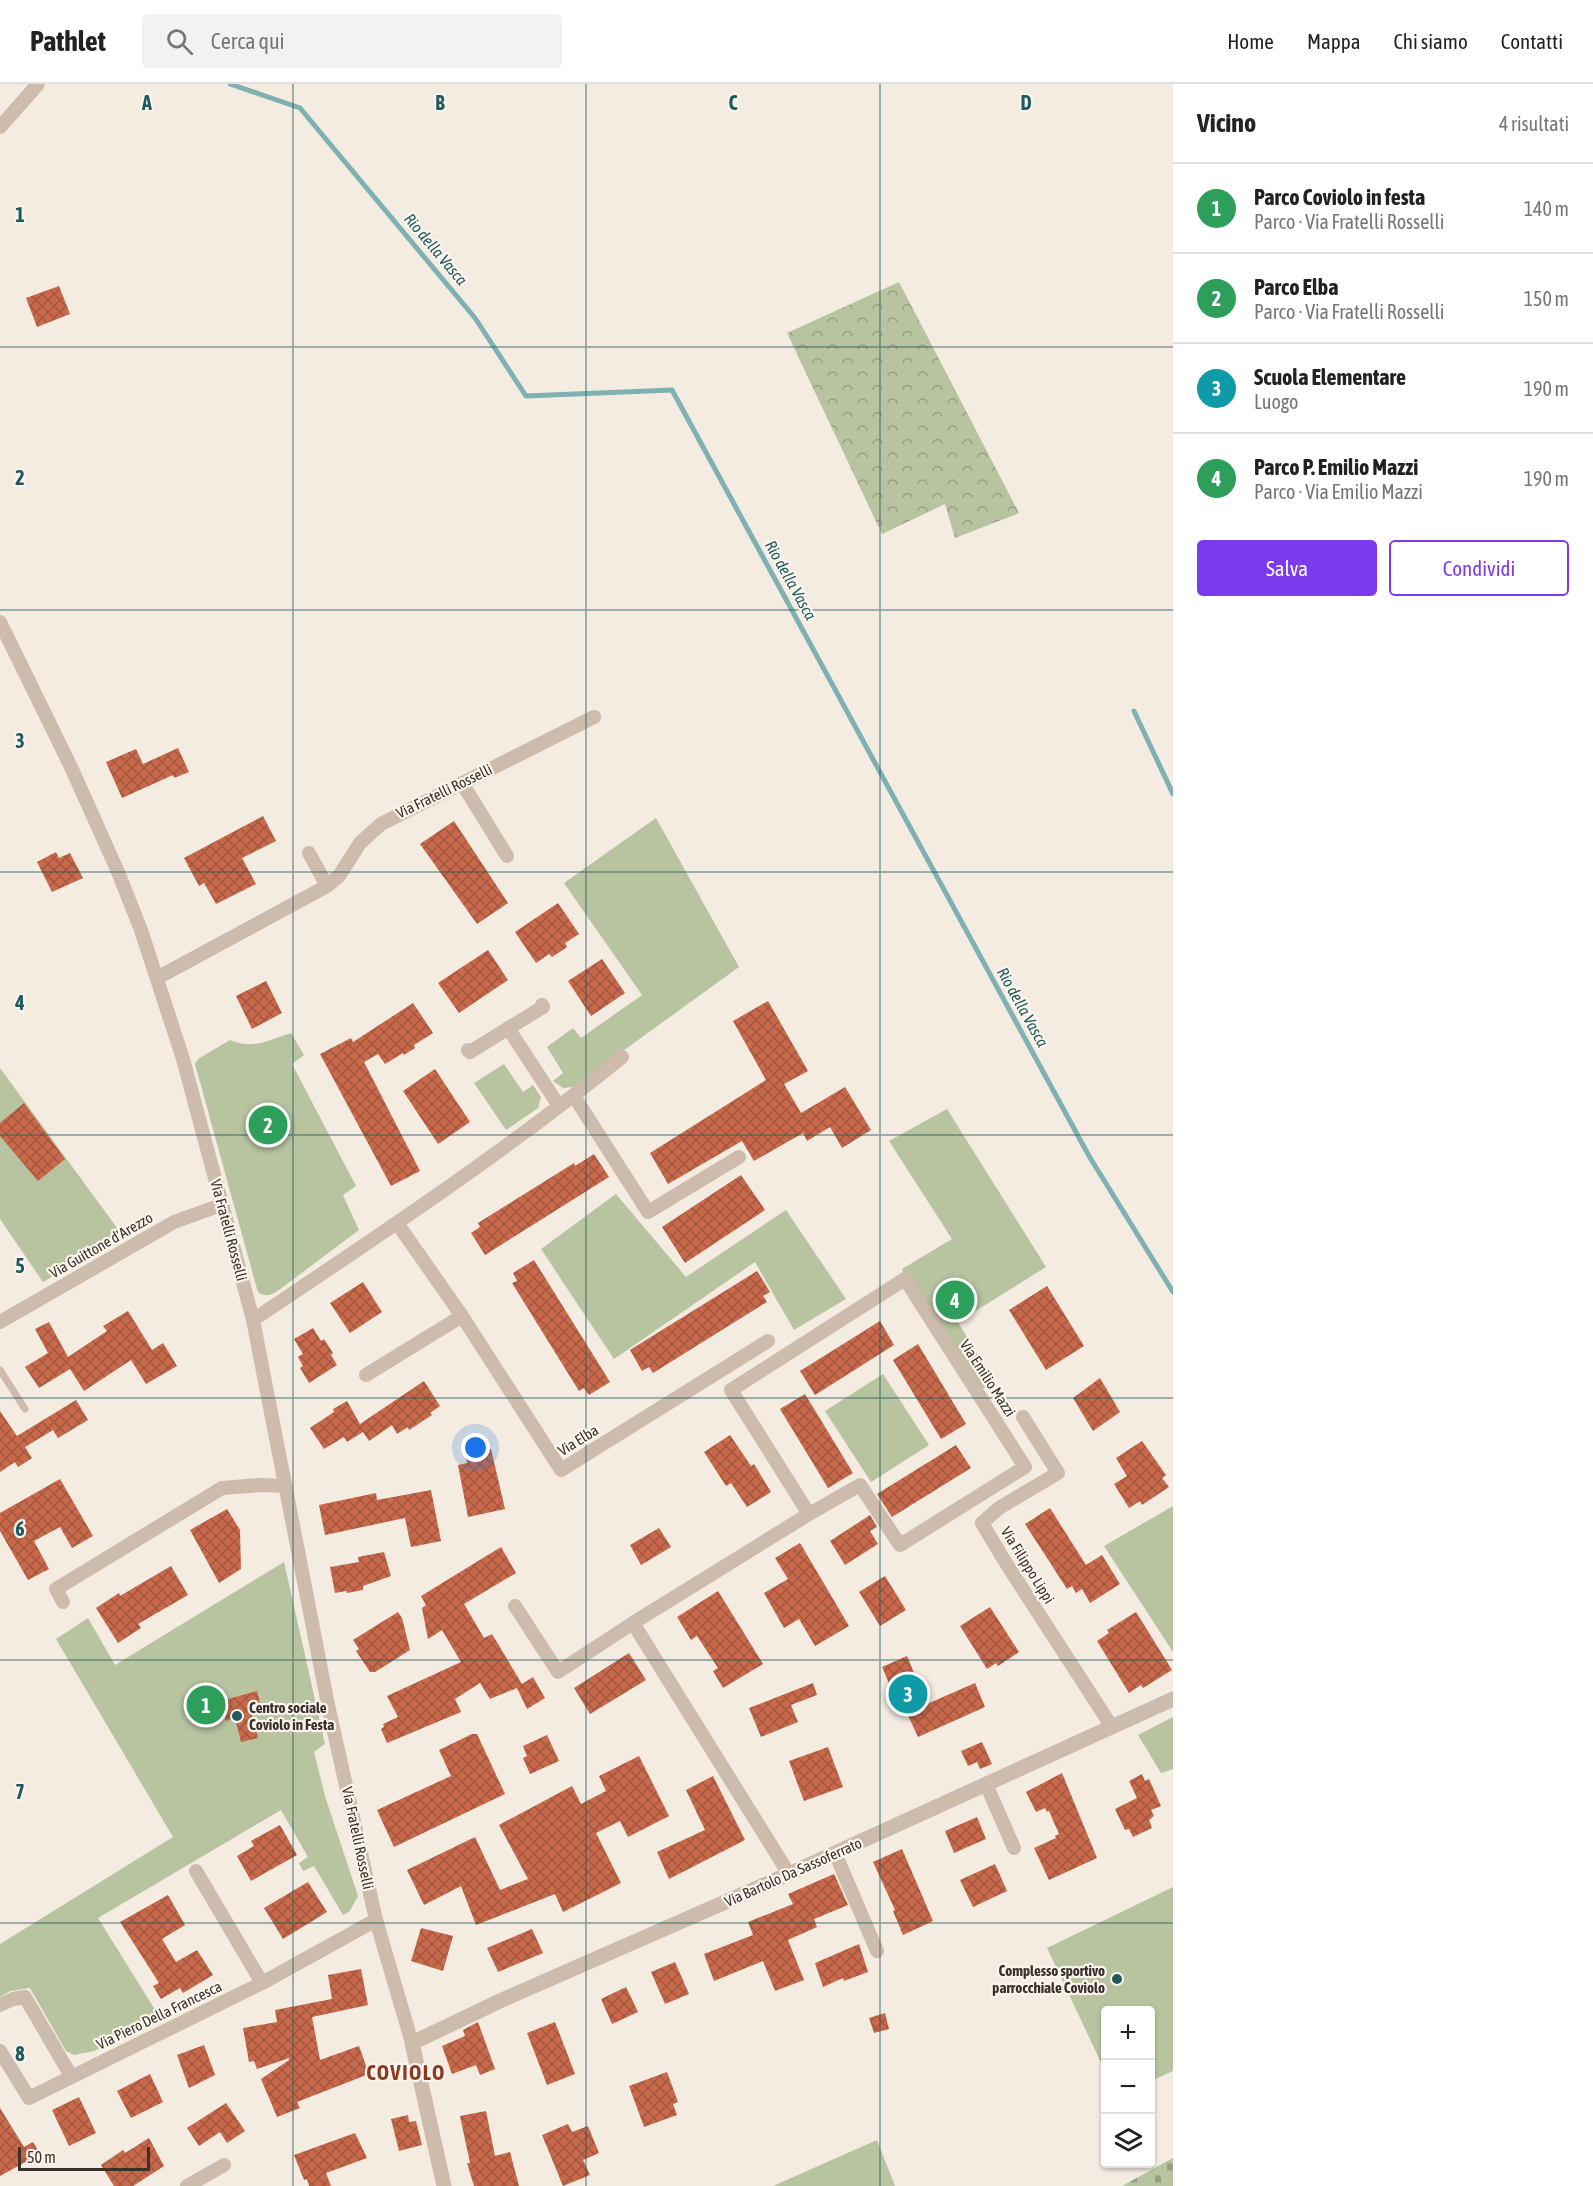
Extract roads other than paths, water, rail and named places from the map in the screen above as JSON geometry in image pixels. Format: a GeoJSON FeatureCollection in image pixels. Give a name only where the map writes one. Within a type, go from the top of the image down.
{"type":"FeatureCollection","features":[{"type":"Feature","properties":{"kind":"street"},"geometry":{"type":"LineString","coordinates":[[0,127],[38,84]]}},
{"type":"Feature","properties":{"kind":"street","name":"Via Fratelli Rosselli"},"geometry":{"type":"LineString","coordinates":[[0,622],[66,757],[118,872],[141,930],[200,1116],[221,1205],[253,1320],[328,1705],[376,1920],[412,2043],[444,2186]]}},
{"type":"Feature","properties":{"kind":"street","name":"Via Fratelli Rosselli"},"geometry":{"type":"LineString","coordinates":[[157,978],[327,886],[339,876],[360,843],[381,824],[594,717]]}},
{"type":"Feature","properties":{"kind":"street"},"geometry":{"type":"LineString","coordinates":[[462,783],[507,856]]}},
{"type":"Feature","properties":{"kind":"street"},"geometry":{"type":"LineString","coordinates":[[309,853],[327,886]]}},
{"type":"Feature","properties":{"kind":"street"},"geometry":{"type":"LineString","coordinates":[[468,1050],[470,1052],[542,1005]]}},
{"type":"Feature","properties":{"kind":"street"},"geometry":{"type":"LineString","coordinates":[[508,1028],[559,1106]]}},
{"type":"Feature","properties":{"kind":"street"},"geometry":{"type":"LineString","coordinates":[[253,1320],[396,1223],[574,1096],[622,1057]]}},
{"type":"Feature","properties":{"kind":"street"},"geometry":{"type":"LineString","coordinates":[[574,1096],[648,1212],[739,1157]]}},
{"type":"Feature","properties":{"kind":"street","name":"Via Guittone d'Arezzo"},"geometry":{"type":"LineString","coordinates":[[0,1322],[174,1222],[221,1205]]}},
{"type":"Feature","properties":{"kind":"street","name":"Via Elba"},"geometry":{"type":"LineString","coordinates":[[396,1223],[462,1316],[561,1470],[768,1341]]}},
{"type":"Feature","properties":{"kind":"street","name":"Via Emilio Mazzi"},"geometry":{"type":"LineString","coordinates":[[515,1606],[558,1672],[809,1514],[860,1485],[900,1545],[1025,1467],[905,1279],[731,1390],[809,1514]]}},
{"type":"Feature","properties":{"kind":"street"},"geometry":{"type":"LineString","coordinates":[[366,1375],[462,1316]]}},
{"type":"Feature","properties":{"kind":"street","name":"Via Filippo Lippi"},"geometry":{"type":"LineString","coordinates":[[1023,1417],[1058,1473],[999,1508],[982,1523],[1112,1727]]}},
{"type":"Feature","properties":{"kind":"street"},"geometry":{"type":"LineString","coordinates":[[63,1602],[56,1589],[222,1488],[286,1486]]}},
{"type":"Feature","properties":{"kind":"street"},"geometry":{"type":"LineString","coordinates":[[633,1623],[789,1874]]}},
{"type":"Feature","properties":{"kind":"street","name":"Via Bartolo Da Sassoferrato"},"geometry":{"type":"LineString","coordinates":[[412,2043],[502,2000],[836,1853],[1173,1699]]}},
{"type":"Feature","properties":{"kind":"street"},"geometry":{"type":"LineString","coordinates":[[986,1784],[1014,1848]]}},
{"type":"Feature","properties":{"kind":"street"},"geometry":{"type":"LineString","coordinates":[[836,1853],[877,1951]]}},
{"type":"Feature","properties":{"kind":"street"},"geometry":{"type":"LineString","coordinates":[[196,1871],[262,1983]]}},
{"type":"Feature","properties":{"kind":"street","name":"Via Piero Della Francesca"},"geometry":{"type":"LineString","coordinates":[[0,2051],[29,2098],[262,1983],[376,1920]]}},
{"type":"Feature","properties":{"kind":"street"},"geometry":{"type":"LineString","coordinates":[[0,2005],[25,1997],[71,2076]]}},
{"type":"Feature","properties":{"kind":"street"},"geometry":{"type":"LineString","coordinates":[[188,2186],[224,2165]]}},
{"type":"Feature","properties":{"kind":"lane"},"geometry":{"type":"LineString","coordinates":[[0,1370],[25,1409]]}},
{"type":"Feature","properties":{"kind":"waterway","name":"Rio della Vasca"},"geometry":{"type":"LineString","coordinates":[[230,84],[300,108],[475,318],[526,396],[672,390],[1089,1156],[1173,1292]]}},
{"type":"Feature","properties":{"kind":"waterway"},"geometry":{"type":"LineString","coordinates":[[1134,711],[1173,794]]}},
{"type":"Feature","properties":{"kind":"place","name":"Parco Elba"},"geometry":{"type":"Point","coordinates":[268,1125]}},
{"type":"Feature","properties":{"kind":"place","name":"Parco P. Emilio Mazzi"},"geometry":{"type":"Point","coordinates":[955,1300]}},
{"type":"Feature","properties":{"kind":"place","name":"Scuola Elementare"},"geometry":{"type":"Point","coordinates":[908,1694]}},
{"type":"Feature","properties":{"kind":"place","name":"Parco Coviolo in festa"},"geometry":{"type":"Point","coordinates":[206,1705]}},
{"type":"Feature","properties":{"kind":"place","name":"Centro sociale Coviolo in Festa"},"geometry":{"type":"Point","coordinates":[237,1716]}},
{"type":"Feature","properties":{"kind":"place","name":"Complesso sportivo parrocchiale Coviolo"},"geometry":{"type":"Point","coordinates":[1117,1979]}},
{"type":"Feature","properties":{"kind":"district","name":"COVIOLO"},"geometry":{"type":"Point","coordinates":[406,2072]}}]}
